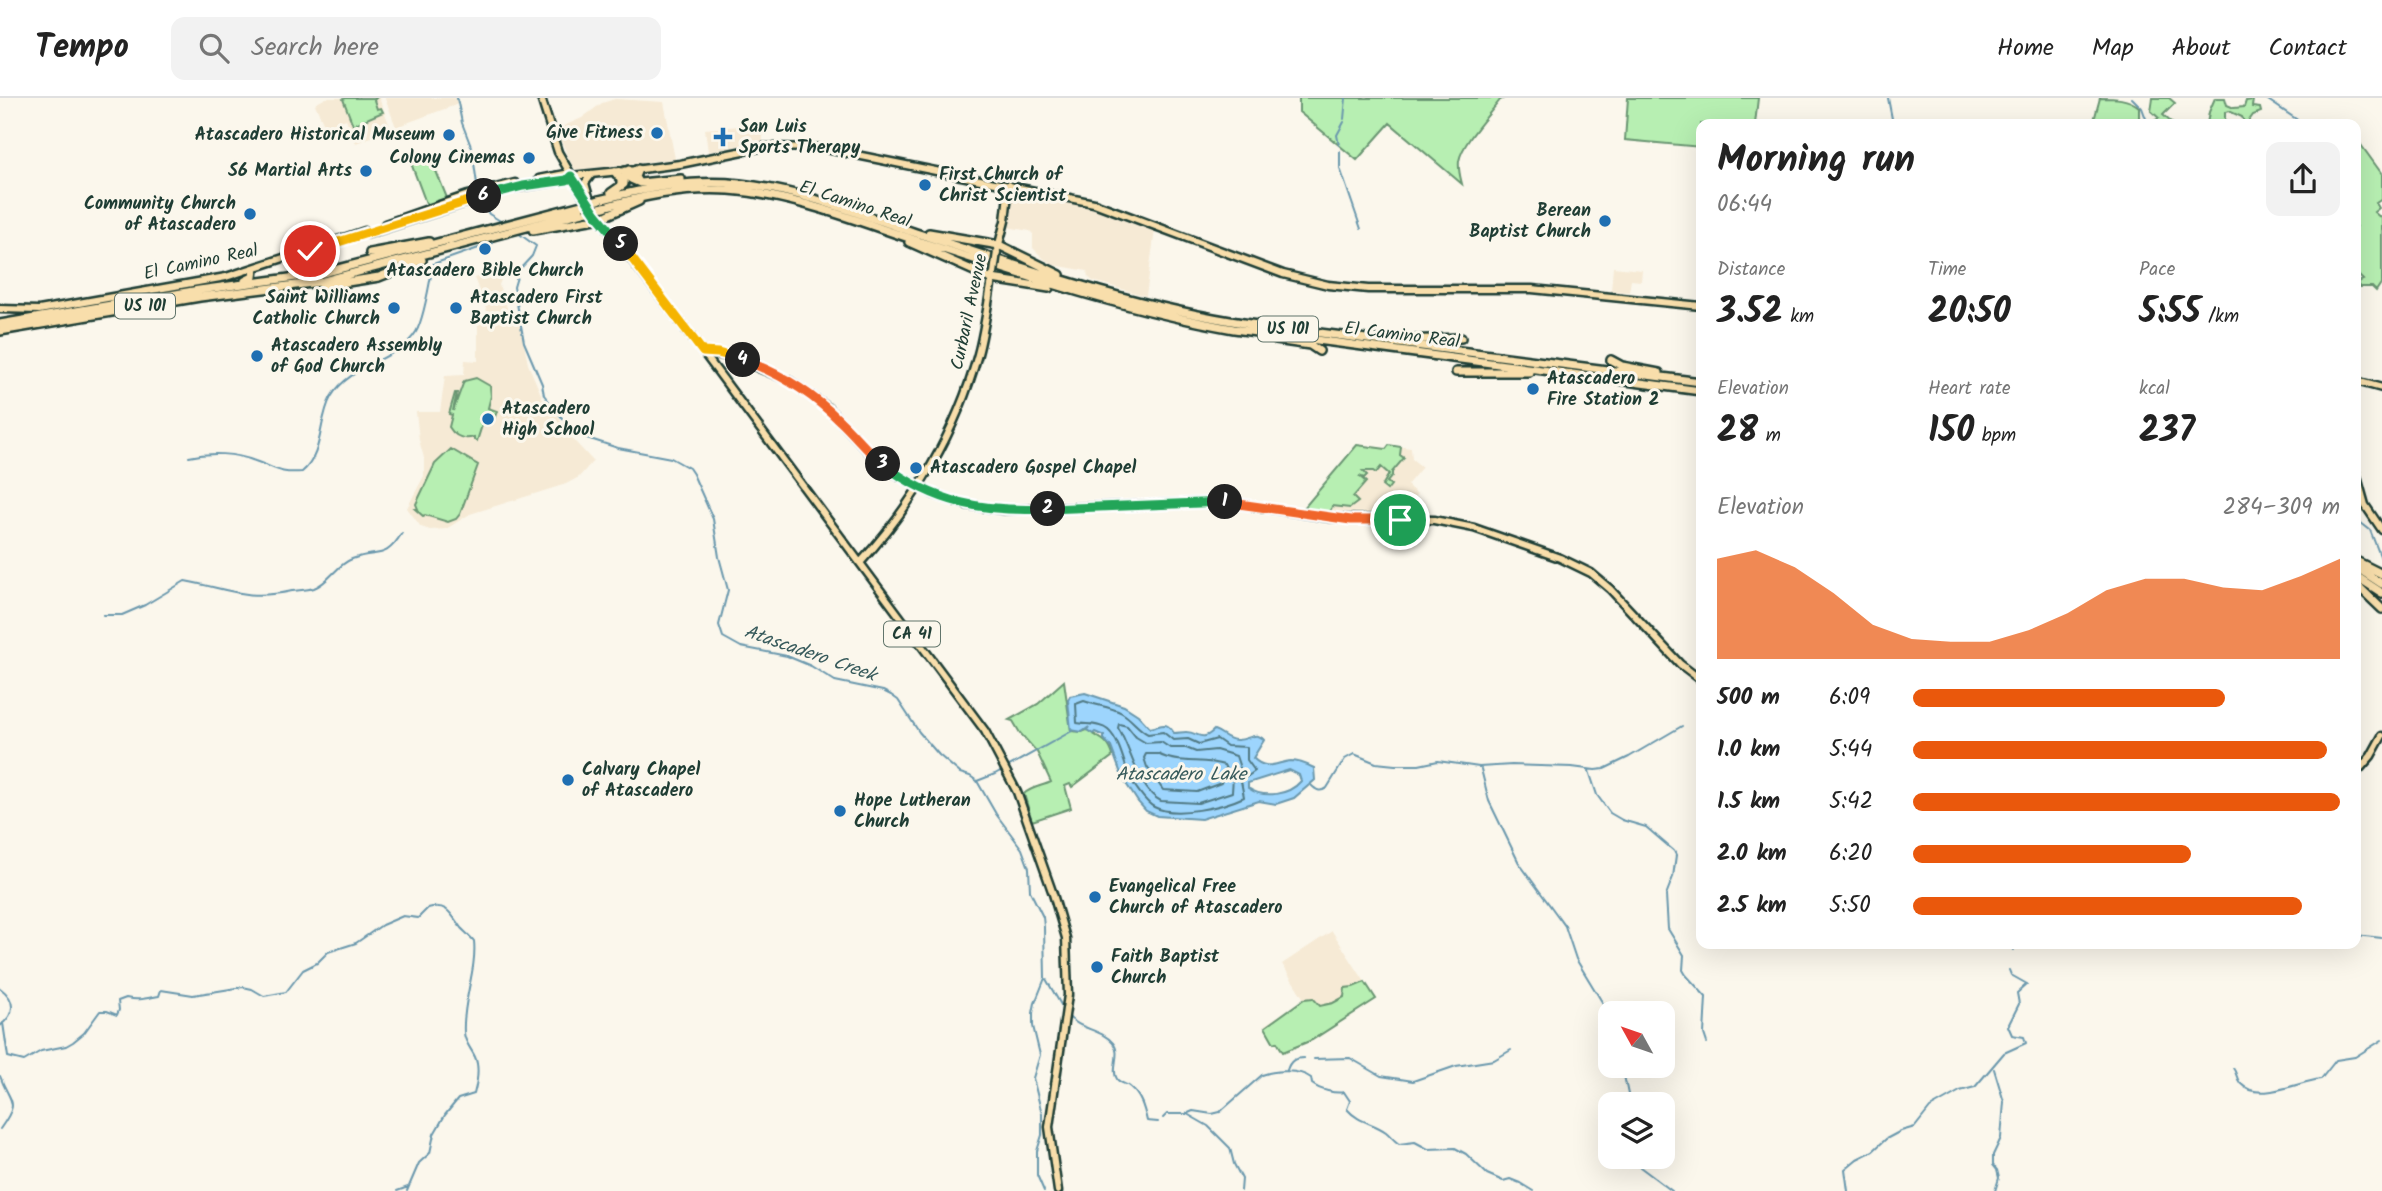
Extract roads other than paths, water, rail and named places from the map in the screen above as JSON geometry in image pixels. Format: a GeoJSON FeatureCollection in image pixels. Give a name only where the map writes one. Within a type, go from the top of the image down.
{"type":"FeatureCollection","features":[{"type":"Feature","properties":{"kind":"highway"},"geometry":{"type":"LineString","coordinates":[[638,169],[635,177],[638,183]]}},
{"type":"Feature","properties":{"kind":"highway"},"geometry":{"type":"LineString","coordinates":[[627,170],[631,179],[638,183],[680,179],[710,182]]}},
{"type":"Feature","properties":{"kind":"highway"},"geometry":{"type":"LineString","coordinates":[[593,203],[621,188],[627,170]]}},
{"type":"Feature","properties":{"kind":"highway"},"geometry":{"type":"LineString","coordinates":[[615,172],[621,180],[621,188]]}},
{"type":"Feature","properties":{"kind":"highway","name":"El Camino Real"},"geometry":{"type":"LineString","coordinates":[[382,263],[447,249],[593,203],[657,186],[710,182],[774,189],[1103,292],[1204,317],[1696,380]]}},
{"type":"Feature","properties":{"kind":"highway","name":"El Camino Real"},"geometry":{"type":"LineString","coordinates":[[593,203],[708,190],[759,194],[796,202],[1146,312],[1234,330],[1696,389]]}},
{"type":"Feature","properties":{"kind":"highway"},"geometry":{"type":"LineString","coordinates":[[512,230],[601,218],[666,193]]}},
{"type":"Feature","properties":{"kind":"highway"},"geometry":{"type":"LineString","coordinates":[[886,223],[998,249],[1103,292]]}},
{"type":"Feature","properties":{"kind":"highway"},"geometry":{"type":"LineString","coordinates":[[866,224],[993,276],[1069,290]]}},
{"type":"Feature","properties":{"kind":"highway","name":"El Camino Real"},"geometry":{"type":"LineString","coordinates":[[0,331],[200,297],[290,287],[382,263],[468,236],[512,230]]}},
{"type":"Feature","properties":{"kind":"highway"},"geometry":{"type":"LineString","coordinates":[[370,253],[468,236]]}},
{"type":"Feature","properties":{"kind":"highway"},"geometry":{"type":"LineString","coordinates":[[290,287],[317,287],[380,276],[447,249]]}},
{"type":"Feature","properties":{"kind":"highway","name":"El Camino Real"},"geometry":{"type":"LineString","coordinates":[[0,324],[226,286],[368,267]]}},
{"type":"Feature","properties":{"kind":"highway"},"geometry":{"type":"LineString","coordinates":[[226,286],[250,280],[254,276],[254,270]]}},
{"type":"Feature","properties":{"kind":"highway"},"geometry":{"type":"LineString","coordinates":[[1234,330],[1310,345],[1319,351]]}},
{"type":"Feature","properties":{"kind":"highway"},"geometry":{"type":"LineString","coordinates":[[1347,337],[1417,340],[1461,338]]}},
{"type":"Feature","properties":{"kind":"highway"},"geometry":{"type":"LineString","coordinates":[[1611,360],[1622,366],[1696,380]]}},
{"type":"Feature","properties":{"kind":"highway"},"geometry":{"type":"LineString","coordinates":[[1456,372],[1549,371]]}},
{"type":"Feature","properties":{"kind":"highway"},"geometry":{"type":"LineString","coordinates":[[2361,564],[2382,574]]}},
{"type":"Feature","properties":{"kind":"highway"},"geometry":{"type":"LineString","coordinates":[[2361,570],[2382,584]]}},
{"type":"Feature","properties":{"kind":"highway"},"geometry":{"type":"LineString","coordinates":[[2361,579],[2382,593]]}},
{"type":"Feature","properties":{"kind":"highway"},"geometry":{"type":"LineString","coordinates":[[2361,589],[2382,609]]}},
{"type":"Feature","properties":{"kind":"main road","name":"CA 41"},"geometry":{"type":"LineString","coordinates":[[541,98],[555,144],[570,176],[593,203],[601,218]]}},
{"type":"Feature","properties":{"kind":"main road","name":"El Camino Real"},"geometry":{"type":"LineString","coordinates":[[0,309],[39,310],[226,277],[363,233],[406,215],[480,193],[563,174],[570,176],[615,172],[689,162],[743,149],[798,146],[837,150],[1100,205],[1276,271],[1328,285],[1368,289],[1532,289],[1696,304]]}},
{"type":"Feature","properties":{"kind":"main road"},"geometry":{"type":"LineString","coordinates":[[593,174],[585,185],[593,203]]}},
{"type":"Feature","properties":{"kind":"main road","name":"Curbaril Avenue"},"geometry":{"type":"LineString","coordinates":[[860,563],[887,532],[918,487],[947,433],[968,384],[978,354],[1009,185]]}},
{"type":"Feature","properties":{"kind":"main road","name":"El Camino Real"},"geometry":{"type":"LineString","coordinates":[[363,233],[368,234],[468,201],[480,193]]}},
{"type":"Feature","properties":{"kind":"main road","name":"CA 41"},"geometry":{"type":"LineString","coordinates":[[583,193],[860,563],[998,753],[1017,793],[1062,922],[1068,957],[1068,995],[1049,1127],[1058,1191]]}},
{"type":"Feature","properties":{"kind":"main road"},"geometry":{"type":"LineString","coordinates":[[703,352],[732,357],[790,381],[827,407],[880,462],[918,487],[949,500],[1004,510],[1217,502],[1351,520],[1434,520],[1461,524],[1560,558],[1591,573],[1696,676]]}},
{"type":"Feature","properties":{"kind":"main road"},"geometry":{"type":"LineString","coordinates":[[2361,382],[2382,388]]}},
{"type":"Feature","properties":{"kind":"main road"},"geometry":{"type":"LineString","coordinates":[[2361,490],[2366,508],[2382,530]]}},
{"type":"Feature","properties":{"kind":"main road"},"geometry":{"type":"LineString","coordinates":[[2361,767],[2382,737]]}},
{"type":"Feature","properties":{"kind":"water","name":"Atascadero Lake"},"geometry":{"type":"Polygon","coordinates":[[[1085,693],[1124,706],[1138,715],[1150,728],[1166,725],[1174,733],[1190,732],[1203,736],[1214,730],[1236,740],[1261,737],[1264,740],[1253,758],[1258,762],[1272,765],[1300,762],[1314,768],[1315,780],[1294,798],[1276,804],[1259,801],[1201,819],[1157,816],[1146,811],[1138,802],[1123,779],[1104,736],[1095,732],[1093,734],[1087,730],[1089,727],[1082,732],[1071,730],[1068,700],[1070,696],[1085,693]],[[1289,770],[1248,783],[1248,788],[1261,794],[1276,794],[1296,786],[1301,781],[1299,775],[1289,770]]]}},
{"type":"Feature","properties":{"kind":"waterway","name":"Atascadero Creek"},"geometry":{"type":"LineString","coordinates":[[457,98],[462,123],[472,149],[478,191]]}},
{"type":"Feature","properties":{"kind":"waterway"},"geometry":{"type":"LineString","coordinates":[[1344,119],[1346,98]]}},
{"type":"Feature","properties":{"kind":"waterway"},"geometry":{"type":"LineString","coordinates":[[1888,98],[1892,119]]}},
{"type":"Feature","properties":{"kind":"waterway"},"geometry":{"type":"LineString","coordinates":[[2132,98],[2142,108],[2146,119]]}},
{"type":"Feature","properties":{"kind":"waterway"},"geometry":{"type":"LineString","coordinates":[[2265,98],[2296,119]]}},
{"type":"Feature","properties":{"kind":"waterway"},"geometry":{"type":"LineString","coordinates":[[1339,145],[1337,135],[1344,122]]}},
{"type":"Feature","properties":{"kind":"waterway"},"geometry":{"type":"LineString","coordinates":[[1340,151],[1340,168],[1361,229]]}},
{"type":"Feature","properties":{"kind":"waterway","name":"Atascadero Creek"},"geometry":{"type":"LineString","coordinates":[[480,200],[489,214],[502,222]]}},
{"type":"Feature","properties":{"kind":"waterway","name":"Atascadero Creek"},"geometry":{"type":"LineString","coordinates":[[518,233],[536,246],[532,256],[519,270],[514,287],[524,342],[544,395],[570,428],[584,437],[618,448],[671,458],[689,468],[713,519],[728,590],[719,625],[723,637],[741,647],[787,656],[811,666],[835,681],[891,695],[898,700],[919,732],[939,755],[960,773],[977,781],[996,814],[1022,849],[1029,868],[1030,891],[1043,917],[1044,927],[1045,978],[1033,1013],[1033,1026],[1040,1055],[1033,1078],[1042,1114],[1037,1175],[1044,1191]]}},
{"type":"Feature","properties":{"kind":"waterway"},"geometry":{"type":"LineString","coordinates":[[189,457],[231,455],[282,471],[302,472],[314,456],[327,406],[339,386],[362,369],[398,349],[416,332],[424,309],[433,264],[493,243]]}},
{"type":"Feature","properties":{"kind":"waterway"},"geometry":{"type":"LineString","coordinates":[[2361,523],[2370,530],[2382,561]]}},
{"type":"Feature","properties":{"kind":"waterway"},"geometry":{"type":"LineString","coordinates":[[103,615],[122,615],[145,605],[185,581],[238,593],[262,595],[314,588],[346,562],[390,548],[402,533]]}},
{"type":"Feature","properties":{"kind":"waterway"},"geometry":{"type":"LineString","coordinates":[[1311,785],[1318,790],[1327,788],[1345,759],[1354,754],[1376,763],[1395,765],[1419,765],[1438,761],[1479,767],[1512,765],[1604,769],[1682,726]]}},
{"type":"Feature","properties":{"kind":"waterway"},"geometry":{"type":"LineString","coordinates":[[977,781],[995,774],[1072,731]]}},
{"type":"Feature","properties":{"kind":"waterway"},"geometry":{"type":"LineString","coordinates":[[1481,769],[1489,801],[1519,863],[1565,926],[1576,959],[1602,1001]]}},
{"type":"Feature","properties":{"kind":"waterway"},"geometry":{"type":"LineString","coordinates":[[1589,771],[1597,795],[1610,813],[1622,820],[1646,827],[1676,855],[1673,877],[1666,895],[1668,929],[1684,955],[1683,970],[1706,997],[1704,1034],[1707,1043]]}},
{"type":"Feature","properties":{"kind":"waterway"},"geometry":{"type":"LineString","coordinates":[[3,1023],[8,1057],[24,1061],[41,1051],[73,1042],[84,1033],[100,1011],[117,1015],[118,1001],[126,998],[159,996],[161,990],[193,995],[243,987],[264,996],[286,992],[303,970],[317,963],[328,952],[356,943],[382,925],[403,916],[418,918],[428,908],[444,908],[474,941],[464,1036],[477,1061],[477,1080],[474,1094],[458,1099],[445,1115],[434,1134],[430,1153],[419,1163],[407,1191]]}},
{"type":"Feature","properties":{"kind":"waterway"},"geometry":{"type":"LineString","coordinates":[[2361,936],[2382,938]]}},
{"type":"Feature","properties":{"kind":"waterway"},"geometry":{"type":"LineString","coordinates":[[1848,1191],[1845,1169],[1857,1159],[1873,1151],[1886,1139],[1915,1127],[1930,1108],[1960,1091],[1975,1087],[2004,1053],[2026,1043],[2024,1037],[2012,1035],[2008,1026],[2019,1004],[2017,993],[2027,984],[2011,975],[2009,970]]}},
{"type":"Feature","properties":{"kind":"waterway"},"geometry":{"type":"LineString","coordinates":[[1046,979],[1064,1010]]}},
{"type":"Feature","properties":{"kind":"waterway"},"geometry":{"type":"LineString","coordinates":[[0,988],[9,997],[12,1007],[9,1016],[0,1026]]}},
{"type":"Feature","properties":{"kind":"waterway"},"geometry":{"type":"LineString","coordinates":[[1067,1015],[1077,1024],[1102,1034],[1113,1043],[1117,1079],[1137,1094],[1147,1121],[1158,1122]]}},
{"type":"Feature","properties":{"kind":"waterway"},"geometry":{"type":"LineString","coordinates":[[2233,1068],[2240,1083],[2248,1089],[2258,1092],[2279,1090],[2321,1079],[2336,1060],[2355,1057],[2382,1040]]}},
{"type":"Feature","properties":{"kind":"waterway"},"geometry":{"type":"LineString","coordinates":[[1314,1059],[1350,1058],[1381,1076],[1413,1081],[1456,1066],[1494,1060],[1511,1050]]}},
{"type":"Feature","properties":{"kind":"waterway"},"geometry":{"type":"LineString","coordinates":[[1287,1070],[1293,1061],[1304,1058]]}},
{"type":"Feature","properties":{"kind":"waterway"},"geometry":{"type":"LineString","coordinates":[[1994,1069],[2004,1102],[2001,1138],[1993,1155],[1993,1165],[1999,1178],[1995,1191]]}},
{"type":"Feature","properties":{"kind":"waterway"},"geometry":{"type":"LineString","coordinates":[[1163,1118],[1167,1114],[1186,1114],[1193,1111],[1212,1114],[1220,1112],[1262,1075],[1280,1071],[1300,1073],[1311,1078],[1312,1084],[1319,1088],[1344,1092],[1350,1101],[1347,1109],[1352,1114],[1386,1132],[1399,1144],[1415,1142],[1428,1149],[1455,1148],[1466,1154],[1487,1174],[1503,1181],[1510,1179],[1533,1191]]}},
{"type":"Feature","properties":{"kind":"waterway"},"geometry":{"type":"LineString","coordinates":[[0,1076],[12,1102],[10,1112],[0,1129]]}},
{"type":"Feature","properties":{"kind":"waterway"},"geometry":{"type":"LineString","coordinates":[[1625,1078],[1627,1092]]}},
{"type":"Feature","properties":{"kind":"waterway"},"geometry":{"type":"LineString","coordinates":[[1187,1114],[1208,1126],[1230,1148],[1242,1179],[1241,1191]]}},
{"type":"Feature","properties":{"kind":"waterway"},"geometry":{"type":"LineString","coordinates":[[1643,1169],[1672,1191]]}},
{"type":"Feature","properties":{"kind":"waterway"},"geometry":{"type":"LineString","coordinates":[[397,1191],[408,1187]]}},
{"type":"Feature","properties":{"kind":"place","name":"Give Fitness"},"geometry":{"type":"Point","coordinates":[657,133]}},
{"type":"Feature","properties":{"kind":"place","name":"Atascadero Historical Museum"},"geometry":{"type":"Point","coordinates":[449,135]}},
{"type":"Feature","properties":{"kind":"place","name":"San Luis Sports Therapy"},"geometry":{"type":"Point","coordinates":[723,137]}},
{"type":"Feature","properties":{"kind":"place","name":"Colony Cinemas"},"geometry":{"type":"Point","coordinates":[529,158]}},
{"type":"Feature","properties":{"kind":"place","name":"S6 Martial Arts"},"geometry":{"type":"Point","coordinates":[366,171]}},
{"type":"Feature","properties":{"kind":"place","name":"First Church of Christ Scientist"},"geometry":{"type":"Point","coordinates":[925,185]}},
{"type":"Feature","properties":{"kind":"place","name":"Community Church of Atascadero"},"geometry":{"type":"Point","coordinates":[250,214]}},
{"type":"Feature","properties":{"kind":"place","name":"Berean Baptist Church"},"geometry":{"type":"Point","coordinates":[1605,221]}},
{"type":"Feature","properties":{"kind":"place","name":"Atascadero Bible Church"},"geometry":{"type":"Point","coordinates":[485,249]}},
{"type":"Feature","properties":{"kind":"place","name":"Saint Williams Catholic Church"},"geometry":{"type":"Point","coordinates":[394,308]}},
{"type":"Feature","properties":{"kind":"place","name":"Atascadero First Baptist Church"},"geometry":{"type":"Point","coordinates":[456,308]}},
{"type":"Feature","properties":{"kind":"place","name":"Atascadero Assembly of God Church"},"geometry":{"type":"Point","coordinates":[257,356]}},
{"type":"Feature","properties":{"kind":"place","name":"Atascadero Fire Station 2"},"geometry":{"type":"Point","coordinates":[1533,389]}},
{"type":"Feature","properties":{"kind":"place","name":"Atascadero High School"},"geometry":{"type":"Point","coordinates":[488,419]}},
{"type":"Feature","properties":{"kind":"place","name":"Atascadero Gospel Chapel"},"geometry":{"type":"Point","coordinates":[916,468]}},
{"type":"Feature","properties":{"kind":"place","name":"Calvary Chapel of Atascadero"},"geometry":{"type":"Point","coordinates":[568,780]}},
{"type":"Feature","properties":{"kind":"place","name":"Hope Lutheran Church"},"geometry":{"type":"Point","coordinates":[840,811]}},
{"type":"Feature","properties":{"kind":"place","name":"Evangelical Free Church of Atascadero"},"geometry":{"type":"Point","coordinates":[1095,897]}},
{"type":"Feature","properties":{"kind":"place","name":"Faith Baptist Church"},"geometry":{"type":"Point","coordinates":[1097,967]}}]}
